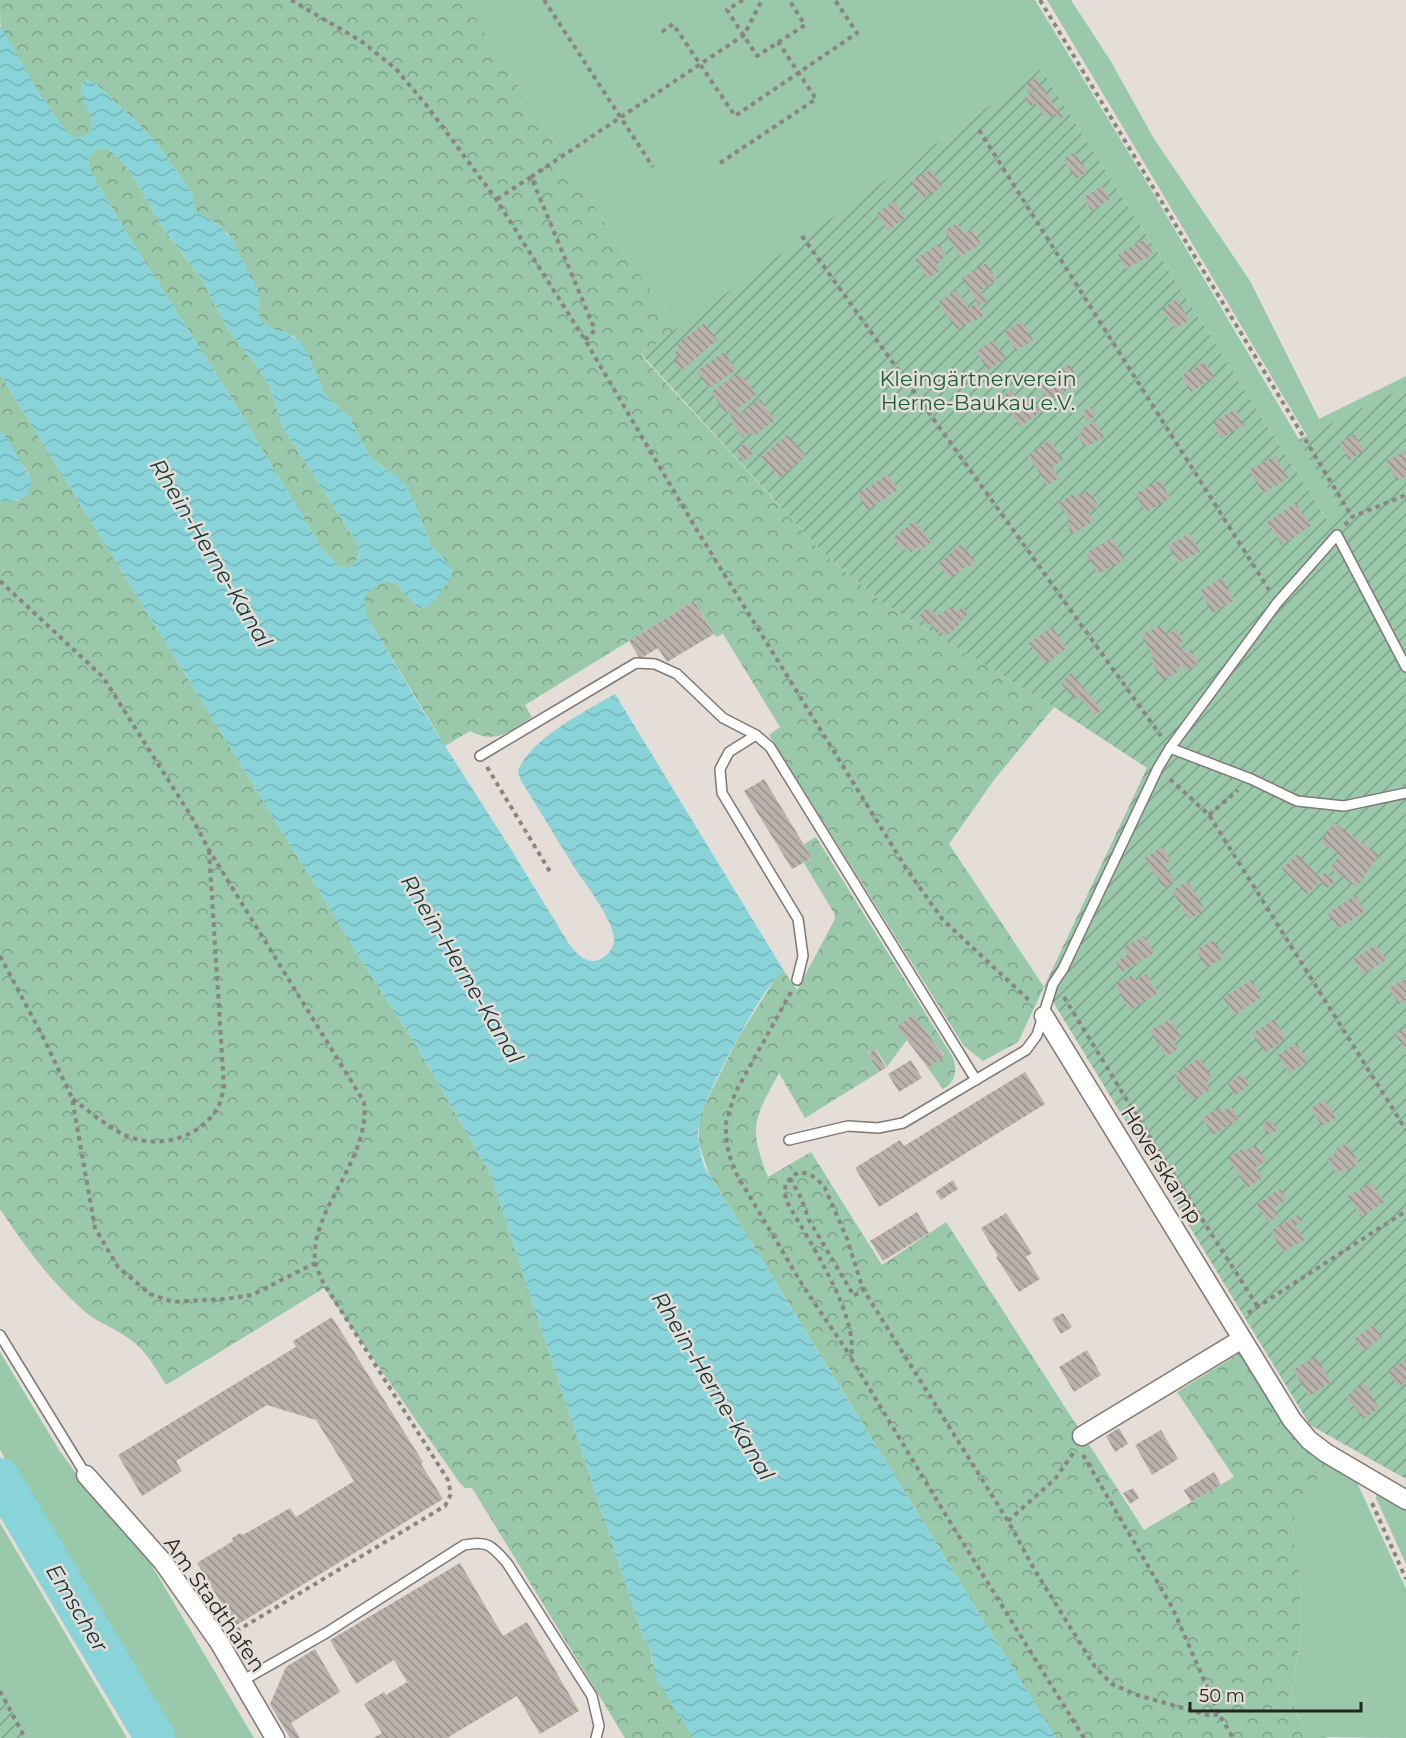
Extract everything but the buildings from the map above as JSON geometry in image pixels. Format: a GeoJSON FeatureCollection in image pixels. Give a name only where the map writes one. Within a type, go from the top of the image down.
{"type":"FeatureCollection","features":[{"type":"Feature","properties":{"kind":"street","name":"Hoverskamp"},"geometry":{"type":"LineString","coordinates":[[1044,1016],[1292,1420],[1309,1440],[1326,1453],[1406,1500]]}},
{"type":"Feature","properties":{"kind":"street"},"geometry":{"type":"LineString","coordinates":[[1082,1436],[1242,1338]]}},
{"type":"Feature","properties":{"kind":"street","name":"Am Stadthafen"},"geometry":{"type":"LineString","coordinates":[[86,1475],[163,1562],[219,1642],[275,1738]]}},
{"type":"Feature","properties":{"kind":"lane"},"geometry":{"type":"LineString","coordinates":[[789,1140],[848,1126],[878,1128],[903,1124],[1026,1050],[1037,1035],[1053,984],[1063,969],[1158,768],[1170,748],[1277,603],[1337,535],[1406,667]]}},
{"type":"Feature","properties":{"kind":"lane"},"geometry":{"type":"LineString","coordinates":[[480,756],[636,663],[655,664],[677,674],[723,718],[756,735],[770,747],[976,1080]]}},
{"type":"Feature","properties":{"kind":"lane"},"geometry":{"type":"LineString","coordinates":[[756,735],[729,753],[720,769],[722,793],[798,919],[803,956],[797,981]]}},
{"type":"Feature","properties":{"kind":"lane"},"geometry":{"type":"LineString","coordinates":[[1170,748],[1251,779],[1297,801],[1344,806],[1406,793]]}},
{"type":"Feature","properties":{"kind":"lane"},"geometry":{"type":"LineString","coordinates":[[0,1335],[86,1475]]}},
{"type":"Feature","properties":{"kind":"lane"},"geometry":{"type":"LineString","coordinates":[[242,1681],[326,1633],[464,1545],[477,1542],[491,1545],[507,1563],[592,1696],[599,1726],[596,1738]]}},
{"type":"Feature","properties":{"kind":"path"},"geometry":{"type":"LineString","coordinates":[[291,0],[361,41],[396,69],[427,106],[496,199],[585,340],[695,527],[906,868],[943,920],[1044,1016]]}},
{"type":"Feature","properties":{"kind":"path"},"geometry":{"type":"LineString","coordinates":[[544,0],[653,166]]}},
{"type":"Feature","properties":{"kind":"path"},"geometry":{"type":"LineString","coordinates":[[743,0],[727,10],[757,56],[805,25],[789,0]]}},
{"type":"Feature","properties":{"kind":"path"},"geometry":{"type":"LineString","coordinates":[[496,199],[744,35],[762,0]]}},
{"type":"Feature","properties":{"kind":"path"},"geometry":{"type":"LineString","coordinates":[[662,32],[673,24],[735,116],[857,33],[835,0]]}},
{"type":"Feature","properties":{"kind":"path"},"geometry":{"type":"LineString","coordinates":[[1040,0],[1120,129],[1352,517]]}},
{"type":"Feature","properties":{"kind":"path"},"geometry":{"type":"LineString","coordinates":[[720,163],[816,99],[778,42]]}},
{"type":"Feature","properties":{"kind":"path"},"geometry":{"type":"LineString","coordinates":[[979,130],[1277,603]]}},
{"type":"Feature","properties":{"kind":"path"},"geometry":{"type":"LineString","coordinates":[[531,177],[595,330],[585,340]]}},
{"type":"Feature","properties":{"kind":"path"},"geometry":{"type":"LineString","coordinates":[[802,236],[1170,748]]}},
{"type":"Feature","properties":{"kind":"path"},"geometry":{"type":"LineString","coordinates":[[1337,535],[1352,517],[1406,495]]}},
{"type":"Feature","properties":{"kind":"path"},"geometry":{"type":"LineString","coordinates":[[0,581],[103,677],[191,816],[209,850],[364,1102],[366,1114],[362,1133],[351,1164],[322,1224],[315,1244],[315,1263],[323,1282],[448,1480],[451,1494],[445,1506],[219,1642]]}},
{"type":"Feature","properties":{"kind":"path"},"geometry":{"type":"LineString","coordinates":[[480,756],[552,875]]}},
{"type":"Feature","properties":{"kind":"path"},"geometry":{"type":"LineString","coordinates":[[1158,768],[1209,815],[1406,1130]]}},
{"type":"Feature","properties":{"kind":"path"},"geometry":{"type":"LineString","coordinates":[[1209,815],[1251,779]]}},
{"type":"Feature","properties":{"kind":"path"},"geometry":{"type":"LineString","coordinates":[[72,1098],[107,1125],[127,1136],[149,1142],[181,1139],[206,1121],[218,1108],[224,1087],[209,850]]}},
{"type":"Feature","properties":{"kind":"path"},"geometry":{"type":"LineString","coordinates":[[0,956],[72,1098],[94,1228],[118,1267],[150,1294],[173,1302],[225,1299],[252,1294],[315,1263]]}},
{"type":"Feature","properties":{"kind":"path"},"geometry":{"type":"LineString","coordinates":[[797,981],[735,1093],[726,1123],[729,1155],[738,1175],[803,1286],[851,1358],[946,1517],[1084,1738]]}},
{"type":"Feature","properties":{"kind":"path"},"geometry":{"type":"LineString","coordinates":[[1053,984],[1066,1000],[1256,1308],[1406,1210]]}},
{"type":"Feature","properties":{"kind":"path"},"geometry":{"type":"LineString","coordinates":[[851,1358],[853,1346],[847,1320],[836,1291],[786,1200],[784,1184],[800,1172],[817,1179],[825,1188],[847,1239],[863,1289],[1008,1521],[1034,1569],[1095,1667],[1112,1684],[1137,1695],[1212,1716],[1219,1714]]}},
{"type":"Feature","properties":{"kind":"path"},"geometry":{"type":"LineString","coordinates":[[790,1178],[801,1197],[809,1221],[854,1296],[863,1289]]}},
{"type":"Feature","properties":{"kind":"path"},"geometry":{"type":"LineString","coordinates":[[1008,1521],[1055,1479],[1078,1447],[1172,1606],[1219,1714],[1233,1738]]}},
{"type":"Feature","properties":{"kind":"path"},"geometry":{"type":"LineString","coordinates":[[1373,1481],[1372,1506],[1406,1579]]}},
{"type":"Feature","properties":{"kind":"path"},"geometry":{"type":"LineString","coordinates":[[0,1691],[25,1738]]}},
{"type":"Feature","properties":{"kind":"green space"},"geometry":{"type":"Polygon","coordinates":[[[0,0],[464,0],[622,250],[679,328],[641,354],[645,360],[822,552],[882,602],[1054,707],[994,780],[949,844],[1044,987],[1018,1042],[983,1061],[964,1046],[769,735],[780,727],[723,634],[716,637],[694,601],[525,705],[532,717],[510,731],[488,737],[470,731],[445,746],[367,617],[364,605],[364,598],[368,591],[388,581],[398,586],[419,609],[425,607],[435,599],[452,571],[448,563],[430,545],[416,506],[405,485],[370,457],[349,417],[325,395],[308,354],[294,336],[270,328],[262,321],[258,313],[259,297],[229,235],[219,225],[196,212],[192,194],[146,131],[95,83],[87,80],[82,83],[81,92],[92,116],[92,130],[81,138],[72,137],[66,131],[34,86],[5,37],[1,28],[0,0]]]}},
{"type":"Feature","properties":{"kind":"green space"},"geometry":{"type":"Polygon","coordinates":[[[464,0],[1035,0],[1146,181],[1339,507],[1339,512],[1329,523],[1041,69],[679,328],[622,250],[464,0]]]}},
{"type":"Feature","properties":{"kind":"green space"},"geometry":{"type":"Polygon","coordinates":[[[1047,0],[1071,0],[1110,60],[1153,137],[1250,281],[1319,419],[1406,376],[1406,386],[1307,436],[1047,0]]]}},
{"type":"Feature","properties":{"kind":"green space","name":"Kleingärtnerverein Herne-Baukau e.V."},"geometry":{"type":"Polygon","coordinates":[[[1041,69],[1329,523],[1339,512],[1339,507],[1298,440],[1406,386],[1406,1479],[1310,1425],[1044,987],[1147,768],[1054,707],[882,602],[822,552],[641,354],[1041,69]]]}},
{"type":"Feature","properties":{"kind":"green space"},"geometry":{"type":"Polygon","coordinates":[[[104,148],[111,151],[129,170],[164,230],[202,280],[228,330],[270,387],[283,428],[357,543],[358,557],[348,568],[339,567],[321,547],[91,173],[90,156],[95,151],[104,148]]]}},
{"type":"Feature","properties":{"kind":"green space"},"geometry":{"type":"Polygon","coordinates":[[[0,374],[417,1047],[490,1173],[641,1631],[650,1649],[652,1662],[693,1738],[625,1738],[472,1488],[465,1488],[459,1482],[324,1288],[166,1385],[149,1358],[138,1346],[120,1332],[87,1313],[59,1287],[0,1209],[0,500],[17,501],[28,493],[29,474],[0,431],[0,374]]]}},
{"type":"Feature","properties":{"kind":"green space"},"geometry":{"type":"Polygon","coordinates":[[[816,837],[952,1056],[955,1075],[951,1083],[943,1089],[928,1068],[944,1055],[913,1015],[897,1027],[907,1040],[887,1067],[876,1049],[868,1053],[879,1072],[805,1118],[779,1073],[759,1113],[757,1124],[758,1146],[768,1177],[811,1152],[882,1265],[946,1222],[1144,1530],[1234,1477],[1177,1392],[1237,1353],[1242,1355],[1337,1465],[1319,1478],[1309,1489],[1298,1508],[1294,1526],[1301,1610],[1293,1701],[1297,1715],[1303,1724],[1317,1734],[1328,1738],[1056,1738],[709,1174],[699,1144],[699,1120],[703,1108],[738,1038],[778,974],[784,971],[797,990],[835,919],[834,913],[804,863],[812,858],[804,844],[816,837]]]}},
{"type":"Feature","properties":{"kind":"green space"},"geometry":{"type":"Polygon","coordinates":[[[0,1352],[59,1450],[86,1487],[148,1559],[254,1738],[172,1738],[0,1450],[0,1352]]]}},
{"type":"Feature","properties":{"kind":"green space"},"geometry":{"type":"Polygon","coordinates":[[[1337,1465],[1354,1476],[1406,1589],[1406,1738],[1324,1737],[1306,1726],[1299,1719],[1295,1709],[1293,1693],[1301,1611],[1300,1581],[1294,1544],[1295,1517],[1309,1489],[1319,1478],[1337,1465]]]}},
{"type":"Feature","properties":{"kind":"green space"},"geometry":{"type":"Polygon","coordinates":[[[1377,1492],[1406,1508],[1406,1564],[1376,1498],[1377,1492]]]}},
{"type":"Feature","properties":{"kind":"green space"},"geometry":{"type":"Polygon","coordinates":[[[0,1523],[127,1738],[0,1738],[0,1523]]]}},
{"type":"Feature","properties":{"kind":"green space"},"geometry":{"type":"Polygon","coordinates":[[[0,1689],[27,1738],[0,1738],[0,1689]]]}},
{"type":"Feature","properties":{"kind":"water","name":"Rhein-Herne-Kanal"},"geometry":{"type":"Polygon","coordinates":[[[0,26],[41,96],[70,136],[82,137],[92,130],[81,88],[82,83],[87,80],[95,83],[146,131],[192,194],[196,212],[219,225],[233,241],[257,289],[258,313],[262,321],[270,328],[286,332],[300,342],[308,354],[325,395],[349,417],[370,457],[396,475],[405,485],[416,506],[430,545],[448,563],[452,576],[431,605],[419,609],[394,582],[377,585],[364,598],[367,617],[424,713],[569,944],[580,956],[591,961],[602,958],[611,950],[614,938],[609,922],[520,779],[518,770],[525,758],[547,736],[615,694],[784,971],[764,993],[751,1014],[704,1106],[698,1137],[705,1168],[1056,1738],[693,1738],[656,1679],[650,1649],[641,1631],[490,1173],[417,1047],[0,374],[0,26]],[[104,148],[92,153],[89,160],[91,173],[321,547],[339,567],[348,568],[358,557],[357,543],[283,428],[270,387],[228,330],[202,280],[164,230],[129,170],[111,151],[104,148]]]}},
{"type":"Feature","properties":{"kind":"water"},"geometry":{"type":"Polygon","coordinates":[[[0,431],[7,438],[32,481],[28,493],[11,502],[0,500],[0,431]]]}},
{"type":"Feature","properties":{"kind":"waterway","name":"Emscher"},"geometry":{"type":"LineString","coordinates":[[0,1478],[155,1738]]}}]}
